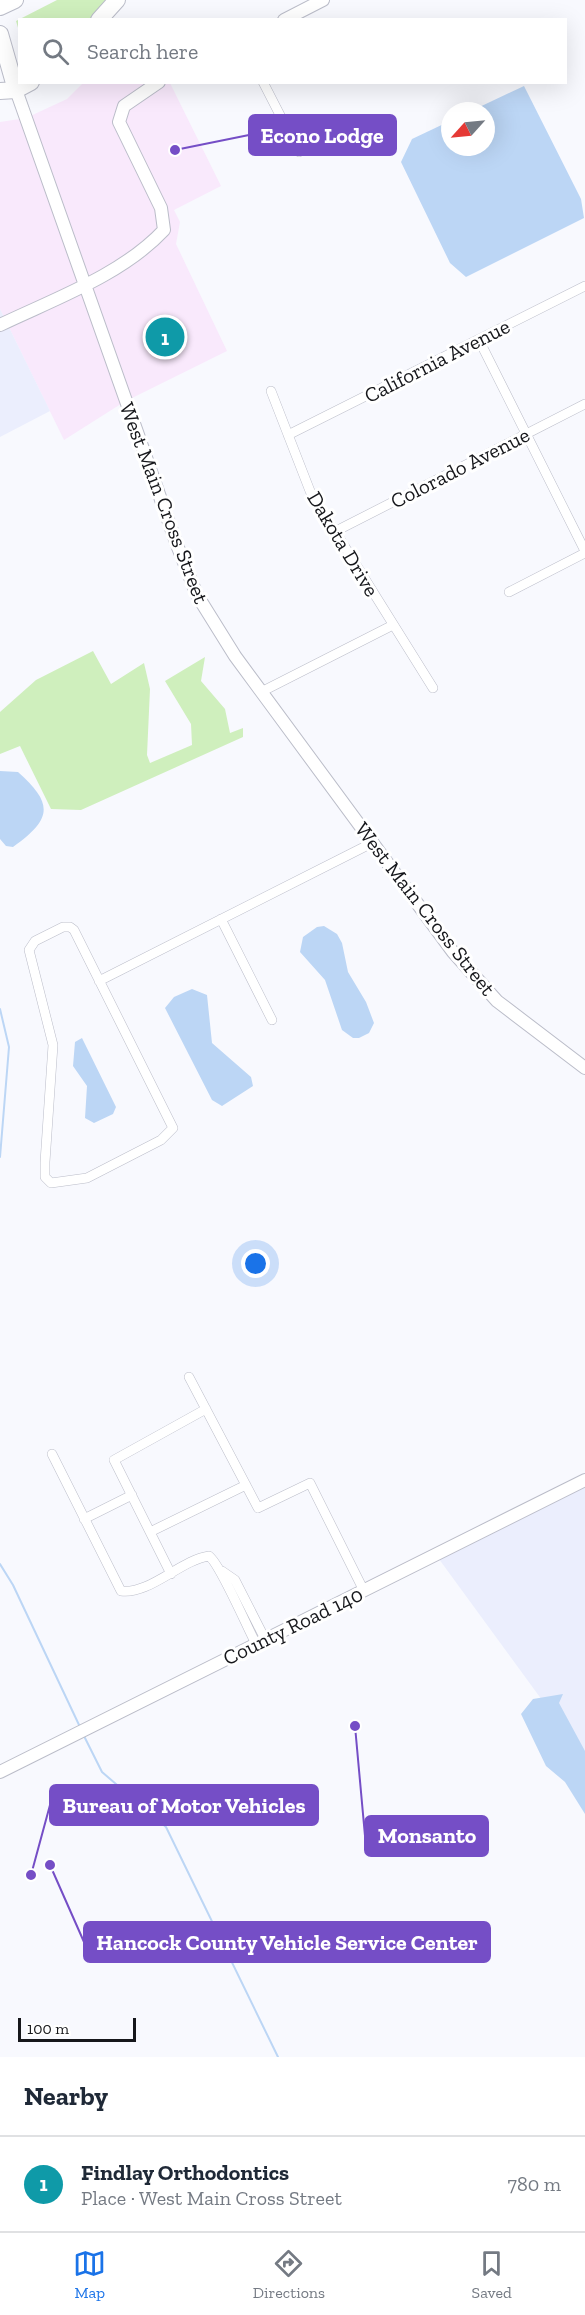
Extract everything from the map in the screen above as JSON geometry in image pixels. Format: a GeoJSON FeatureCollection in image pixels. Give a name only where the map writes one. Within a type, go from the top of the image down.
{"type":"FeatureCollection","features":[{"type":"Feature","properties":{"kind":"highway"},"geometry":{"type":"LineString","coordinates":[[0,7],[15,0]]}},
{"type":"Feature","properties":{"kind":"highway"},"geometry":{"type":"LineString","coordinates":[[101,18],[117,0]]}},
{"type":"Feature","properties":{"kind":"highway","name":"West Main Cross Street"},"geometry":{"type":"LineString","coordinates":[[1,39],[16,88]]}},
{"type":"Feature","properties":{"kind":"main road"},"geometry":{"type":"LineString","coordinates":[[288,18],[322,0]]}},
{"type":"Feature","properties":{"kind":"main road"},"geometry":{"type":"LineString","coordinates":[[0,325],[84,286],[152,243],[164,230],[161,208],[119,122],[124,105],[156,84]]}},
{"type":"Feature","properties":{"kind":"main road","name":"West Main Cross Street"},"geometry":{"type":"LineString","coordinates":[[16,88],[84,286],[190,579],[215,626],[453,952],[484,988],[515,1016],[585,1068]]}},
{"type":"Feature","properties":{"kind":"main road","name":"County Road 140"},"geometry":{"type":"LineString","coordinates":[[0,1772],[585,1480]]}},
{"type":"Feature","properties":{"kind":"street"},"geometry":{"type":"LineString","coordinates":[[264,84],[299,152]]}},
{"type":"Feature","properties":{"kind":"street","name":"California Avenue"},"geometry":{"type":"LineString","coordinates":[[288,435],[585,286]]}},
{"type":"Feature","properties":{"kind":"street"},"geometry":{"type":"LineString","coordinates":[[479,340],[585,552],[509,592]]}},
{"type":"Feature","properties":{"kind":"street","name":"Dakota Drive"},"geometry":{"type":"LineString","coordinates":[[271,391],[309,491],[433,688]]}},
{"type":"Feature","properties":{"kind":"street","name":"Colorado Avenue"},"geometry":{"type":"LineString","coordinates":[[334,532],[585,404]]}},
{"type":"Feature","properties":{"kind":"street"},"geometry":{"type":"LineString","coordinates":[[261,692],[393,625]]}},
{"type":"Feature","properties":{"kind":"street"},"geometry":{"type":"LineString","coordinates":[[99,981],[372,843]]}},
{"type":"Feature","properties":{"kind":"street"},"geometry":{"type":"LineString","coordinates":[[221,919],[272,1020]]}},
{"type":"Feature","properties":{"kind":"street"},"geometry":{"type":"LineString","coordinates":[[63,927],[70,927],[99,981],[173,1128],[161,1140],[87,1178],[51,1183],[45,1177],[45,1162],[53,1045],[30,945],[63,927]]}},
{"type":"Feature","properties":{"kind":"street"},"geometry":{"type":"LineString","coordinates":[[189,1377],[258,1508],[310,1483],[363,1591]]}},
{"type":"Feature","properties":{"kind":"street"},"geometry":{"type":"LineString","coordinates":[[171,1574],[114,1460],[206,1409]]}},
{"type":"Feature","properties":{"kind":"street"},"geometry":{"type":"LineString","coordinates":[[52,1454],[121,1591],[147,1585],[195,1560],[209,1556],[222,1571],[235,1580],[261,1642]]}},
{"type":"Feature","properties":{"kind":"street"},"geometry":{"type":"LineString","coordinates":[[150,1532],[246,1485]]}},
{"type":"Feature","properties":{"kind":"street"},"geometry":{"type":"LineString","coordinates":[[84,1519],[132,1495]]}},
{"type":"Feature","properties":{"kind":"shaded area"},"geometry":{"type":"Polygon","coordinates":[[[82,84],[170,84],[221,186],[174,210],[180,222],[176,244],[227,351],[124,402],[64,440],[0,309],[0,122],[26,118],[67,99],[82,84]]]}},
{"type":"Feature","properties":{"kind":"shaded area"},"geometry":{"type":"Polygon","coordinates":[[[0,309],[50,411],[0,437],[0,309]]]}},
{"type":"Feature","properties":{"kind":"shaded area"},"geometry":{"type":"Polygon","coordinates":[[[585,1479],[585,1759],[436,1555],[585,1479]]]}},
{"type":"Feature","properties":{"kind":"green space"},"geometry":{"type":"Polygon","coordinates":[[[57,0],[111,0],[94,18],[22,18],[57,0]]]}},
{"type":"Feature","properties":{"kind":"green space"},"geometry":{"type":"Polygon","coordinates":[[[93,651],[111,684],[144,663],[150,689],[147,755],[150,763],[192,745],[191,724],[165,681],[205,657],[201,681],[225,709],[230,733],[243,728],[243,737],[81,810],[51,809],[20,746],[0,754],[0,712],[36,680],[93,651]]]}},
{"type":"Feature","properties":{"kind":"water"},"geometry":{"type":"Polygon","coordinates":[[[524,86],[581,199],[584,218],[466,277],[450,263],[401,162],[412,139],[441,125],[441,156],[495,156],[495,102],[490,102],[524,86]]]}},
{"type":"Feature","properties":{"kind":"water"},"geometry":{"type":"Polygon","coordinates":[[[0,771],[18,772],[30,783],[43,802],[44,811],[35,828],[13,847],[6,846],[0,839],[0,771]]]}},
{"type":"Feature","properties":{"kind":"water"},"geometry":{"type":"Polygon","coordinates":[[[324,926],[337,934],[342,943],[348,972],[366,1002],[374,1023],[369,1033],[359,1038],[353,1038],[342,1030],[325,980],[300,952],[303,937],[317,927],[324,926]]]}},
{"type":"Feature","properties":{"kind":"water"},"geometry":{"type":"Polygon","coordinates":[[[192,989],[207,995],[212,1043],[251,1077],[253,1086],[222,1106],[212,1100],[165,1008],[174,997],[192,989]]]}},
{"type":"Feature","properties":{"kind":"water"},"geometry":{"type":"Polygon","coordinates":[[[82,1038],[116,1107],[113,1114],[94,1123],[85,1118],[87,1086],[73,1066],[75,1042],[82,1038]]]}},
{"type":"Feature","properties":{"kind":"water"},"geometry":{"type":"Polygon","coordinates":[[[563,1694],[559,1703],[585,1751],[585,1814],[565,1782],[546,1766],[521,1714],[533,1699],[563,1694]]]}},
{"type":"Feature","properties":{"kind":"waterway"},"geometry":{"type":"LineString","coordinates":[[0,1009],[9,1047],[0,1157]]}},
{"type":"Feature","properties":{"kind":"waterway"},"geometry":{"type":"LineString","coordinates":[[0,1564],[13,1585],[80,1727]]}},
{"type":"Feature","properties":{"kind":"waterway"},"geometry":{"type":"LineString","coordinates":[[84,1736],[102,1772],[166,1827],[278,2057]]}},
{"type":"Feature","properties":{"kind":"place","name":"Econo Lodge"},"geometry":{"type":"Point","coordinates":[175,150]}},
{"type":"Feature","properties":{"kind":"place","name":"Findlay Orthodontics"},"geometry":{"type":"Point","coordinates":[165,337]}},
{"type":"Feature","properties":{"kind":"place","name":"Monsanto"},"geometry":{"type":"Point","coordinates":[355,1726]}},
{"type":"Feature","properties":{"kind":"place","name":"Hancock County Vehicle Service Center"},"geometry":{"type":"Point","coordinates":[50,1865]}},
{"type":"Feature","properties":{"kind":"place","name":"Bureau of Motor Vehicles"},"geometry":{"type":"Point","coordinates":[31,1875]}}]}
